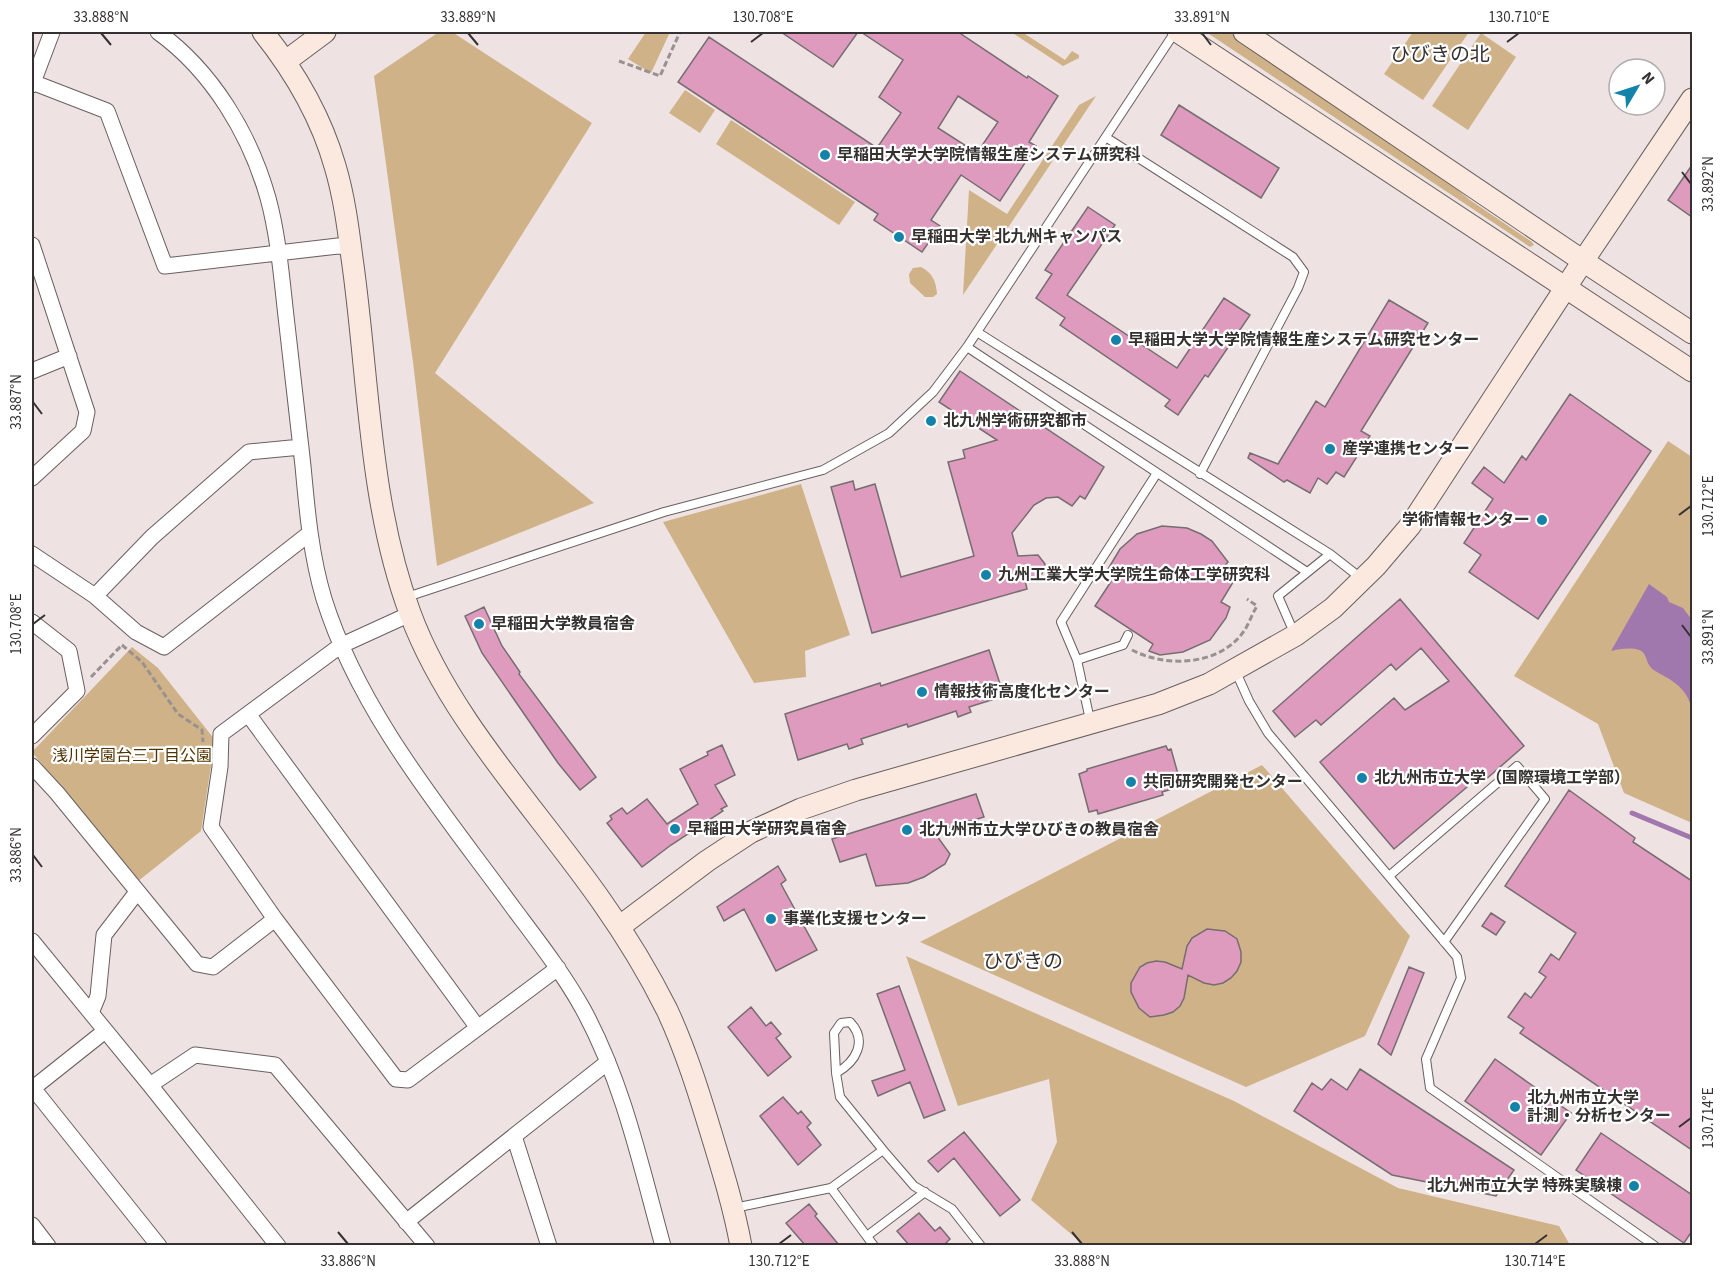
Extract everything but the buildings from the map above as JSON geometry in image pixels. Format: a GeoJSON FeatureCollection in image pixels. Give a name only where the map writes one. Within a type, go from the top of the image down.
{"type":"FeatureCollection","features":[{"type":"Feature","properties":{"kind":"street"},"geometry":{"type":"LineString","coordinates":[[52,32],[32,83],[107,111],[165,266],[338,246],[351,247]]}},
{"type":"Feature","properties":{"kind":"street"},"geometry":{"type":"LineString","coordinates":[[158,32],[170,40],[208,79],[234,117],[254,158],[268,199],[278,254],[310,534],[323,596],[340,646],[398,751],[558,968],[584,1010],[608,1062],[630,1126],[663,1245]]}},
{"type":"Feature","properties":{"kind":"street"},"geometry":{"type":"LineString","coordinates":[[263,32],[286,61],[322,130],[335,165],[351,247],[379,490],[390,546],[408,606],[434,666],[460,711],[600,899],[637,954],[667,1011],[691,1068],[734,1208],[741,1245]]}},
{"type":"Feature","properties":{"kind":"street"},"geometry":{"type":"LineString","coordinates":[[286,61],[325,32]]}},
{"type":"Feature","properties":{"kind":"street"},"geometry":{"type":"LineString","coordinates":[[1177,32],[1692,371]]}},
{"type":"Feature","properties":{"kind":"street"},"geometry":{"type":"LineString","coordinates":[[1244,32],[1692,333]]}},
{"type":"Feature","properties":{"kind":"street"},"geometry":{"type":"LineString","coordinates":[[619,927],[707,861],[751,832],[801,808],[856,790],[1158,704],[1209,684],[1236,670],[1296,635],[1333,608],[1376,566],[1410,526],[1582,261],[1692,99]]}},
{"type":"Feature","properties":{"kind":"street"},"geometry":{"type":"LineString","coordinates":[[32,245],[36,272],[69,356],[87,412],[83,431],[32,478]]}},
{"type":"Feature","properties":{"kind":"street"},"geometry":{"type":"LineString","coordinates":[[32,371],[69,356]]}},
{"type":"Feature","properties":{"kind":"street"},"geometry":{"type":"LineString","coordinates":[[95,596],[152,537],[249,452],[301,447]]}},
{"type":"Feature","properties":{"kind":"street"},"geometry":{"type":"LineString","coordinates":[[32,554],[95,596],[136,632],[164,647],[310,534]]}},
{"type":"Feature","properties":{"kind":"street"},"geometry":{"type":"LineString","coordinates":[[408,606],[340,646],[221,734],[220,767],[211,827],[275,919],[396,1079],[408,1080],[558,968]]}},
{"type":"Feature","properties":{"kind":"street"},"geometry":{"type":"LineString","coordinates":[[32,622],[69,651],[77,691],[32,736]]}},
{"type":"Feature","properties":{"kind":"street"},"geometry":{"type":"LineString","coordinates":[[248,714],[478,1028]]}},
{"type":"Feature","properties":{"kind":"street"},"geometry":{"type":"LineString","coordinates":[[32,766],[196,964],[213,967],[275,919]]}},
{"type":"Feature","properties":{"kind":"street"},"geometry":{"type":"LineString","coordinates":[[91,1013],[98,996],[104,935],[137,892]]}},
{"type":"Feature","properties":{"kind":"street"},"geometry":{"type":"LineString","coordinates":[[32,941],[278,1245]]}},
{"type":"Feature","properties":{"kind":"street"},"geometry":{"type":"LineString","coordinates":[[105,1031],[32,1088],[159,1245]]}},
{"type":"Feature","properties":{"kind":"street"},"geometry":{"type":"LineString","coordinates":[[150,1085],[195,1055],[275,1065],[427,1245]]}},
{"type":"Feature","properties":{"kind":"street"},"geometry":{"type":"LineString","coordinates":[[406,1222],[608,1062]]}},
{"type":"Feature","properties":{"kind":"street"},"geometry":{"type":"LineString","coordinates":[[514,1136],[549,1245]]}},
{"type":"Feature","properties":{"kind":"street"},"geometry":{"type":"LineString","coordinates":[[32,1225],[48,1245]]}},
{"type":"Feature","properties":{"kind":"lane"},"geometry":{"type":"LineString","coordinates":[[408,606],[664,512],[823,470],[889,433],[933,392],[967,347],[1177,32]]}},
{"type":"Feature","properties":{"kind":"lane"},"geometry":{"type":"LineString","coordinates":[[1107,138],[1293,257],[1304,272],[1298,288],[1200,474]]}},
{"type":"Feature","properties":{"kind":"lane"},"geometry":{"type":"LineString","coordinates":[[977,332],[1330,554],[1362,579]]}},
{"type":"Feature","properties":{"kind":"lane"},"geometry":{"type":"LineString","coordinates":[[967,347],[1307,572]]}},
{"type":"Feature","properties":{"kind":"lane"},"geometry":{"type":"LineString","coordinates":[[1090,722],[1077,660],[1061,622],[1156,473]]}},
{"type":"Feature","properties":{"kind":"lane"},"geometry":{"type":"LineString","coordinates":[[1296,635],[1278,596],[1330,554]]}},
{"type":"Feature","properties":{"kind":"lane"},"geometry":{"type":"LineString","coordinates":[[1077,660],[1123,645],[1128,635]]}},
{"type":"Feature","properties":{"kind":"lane"},"geometry":{"type":"LineString","coordinates":[[1236,670],[1249,701],[1268,734],[1457,957],[1461,978],[1426,1059],[1430,1088],[1652,1245]]}},
{"type":"Feature","properties":{"kind":"lane"},"geometry":{"type":"LineString","coordinates":[[1389,876],[1517,766],[1545,799],[1444,942]]}},
{"type":"Feature","properties":{"kind":"lane"},"geometry":{"type":"LineString","coordinates":[[836,1072],[848,1066],[859,1045],[858,1030],[850,1022],[841,1023],[834,1033],[836,1072],[840,1097],[914,1186],[952,1209],[981,1245]]}},
{"type":"Feature","properties":{"kind":"lane"},"geometry":{"type":"LineString","coordinates":[[734,1208],[831,1188],[883,1150]]}},
{"type":"Feature","properties":{"kind":"lane"},"geometry":{"type":"LineString","coordinates":[[831,1188],[874,1245]]}},
{"type":"Feature","properties":{"kind":"lane"},"geometry":{"type":"LineString","coordinates":[[867,1236],[925,1192]]}},
{"type":"Feature","properties":{"kind":"path"},"geometry":{"type":"LineString","coordinates":[[619,61],[660,76],[680,32]]}},
{"type":"Feature","properties":{"kind":"path"},"geometry":{"type":"LineString","coordinates":[[1123,645],[1144,656],[1171,661],[1205,658],[1225,650],[1244,632],[1257,606],[1247,599]]}},
{"type":"Feature","properties":{"kind":"path"},"geometry":{"type":"LineString","coordinates":[[77,691],[136,632]]}},
{"type":"Feature","properties":{"kind":"path"},"geometry":{"type":"LineString","coordinates":[[122,645],[142,662],[178,714],[202,730],[205,760],[220,767]]}},
{"type":"Feature","properties":{"kind":"green space"},"geometry":{"type":"Polygon","coordinates":[[[439,32],[452,32],[592,123],[435,373],[594,503],[437,566],[413,362],[374,76],[439,32]]]}},
{"type":"Feature","properties":{"kind":"green space"},"geometry":{"type":"Polygon","coordinates":[[[646,32],[670,32],[651,73],[628,59],[646,32]]]}},
{"type":"Feature","properties":{"kind":"green space"},"geometry":{"type":"Polygon","coordinates":[[[1011,32],[1022,32],[1065,60],[1072,51],[1079,55],[1079,58],[1063,66],[1011,32]]]}},
{"type":"Feature","properties":{"kind":"green space"},"geometry":{"type":"Polygon","coordinates":[[[1206,32],[1229,32],[1410,151],[1470,200],[1534,245],[1530,247],[1206,32]]]}},
{"type":"Feature","properties":{"kind":"green space"},"geometry":{"type":"Polygon","coordinates":[[[1413,32],[1469,32],[1423,100],[1384,74],[1413,32]]]}},
{"type":"Feature","properties":{"kind":"green space"},"geometry":{"type":"Polygon","coordinates":[[[1481,33],[1516,57],[1468,130],[1432,106],[1481,33]]]}},
{"type":"Feature","properties":{"kind":"green space"},"geometry":{"type":"Polygon","coordinates":[[[685,90],[715,110],[700,133],[669,113],[685,90]]]}},
{"type":"Feature","properties":{"kind":"green space"},"geometry":{"type":"Polygon","coordinates":[[[1096,96],[963,295],[969,190],[1007,214],[1079,105],[1096,96]]]}},
{"type":"Feature","properties":{"kind":"green space"},"geometry":{"type":"Polygon","coordinates":[[[731,120],[855,202],[839,225],[716,144],[731,120]]]}},
{"type":"Feature","properties":{"kind":"green space"},"geometry":{"type":"Polygon","coordinates":[[[921,267],[931,274],[936,285],[937,294],[933,297],[925,297],[910,283],[909,274],[913,268],[921,267]]]}},
{"type":"Feature","properties":{"kind":"green space"},"geometry":{"type":"Polygon","coordinates":[[[1668,441],[1692,457],[1692,823],[1624,793],[1598,724],[1514,676],[1668,441]]]}},
{"type":"Feature","properties":{"kind":"green space"},"geometry":{"type":"Polygon","coordinates":[[[801,484],[850,635],[805,651],[806,677],[754,683],[663,522],[801,484]]]}},
{"type":"Feature","properties":{"kind":"green space","name":"浅川学園台三丁目公園"},"geometry":{"type":"Polygon","coordinates":[[[132,647],[158,668],[215,740],[201,831],[137,882],[32,752],[132,647]]]}},
{"type":"Feature","properties":{"kind":"green space"},"geometry":{"type":"Polygon","coordinates":[[[1262,765],[1410,936],[1365,1036],[1246,1087],[920,942],[1262,765]]]}},
{"type":"Feature","properties":{"kind":"green space"},"geometry":{"type":"Polygon","coordinates":[[[906,956],[1234,1101],[1398,1188],[1559,1226],[1570,1245],[1084,1245],[1031,1200],[1057,1142],[1049,1079],[958,1106],[906,956]]]}},
{"type":"Feature","properties":{"kind":"shaded area"},"geometry":{"type":"Polygon","coordinates":[[[1649,584],[1667,597],[1669,602],[1683,608],[1692,620],[1692,710],[1682,690],[1652,668],[1641,651],[1629,648],[1611,651],[1649,584]]]}},
{"type":"Feature","properties":{"kind":"waterway"},"geometry":{"type":"LineString","coordinates":[[1632,813],[1692,838]]}},
{"type":"Feature","properties":{"kind":"place","name":"早稲田大学大学院情報生産システム研究科"},"geometry":{"type":"Point","coordinates":[825,155]}},
{"type":"Feature","properties":{"kind":"place","name":"早稲田大学 北九州キャンパス"},"geometry":{"type":"Point","coordinates":[899,237]}},
{"type":"Feature","properties":{"kind":"place","name":"早稲田大学大学院情報生産システム研究センター"},"geometry":{"type":"Point","coordinates":[1116,340]}},
{"type":"Feature","properties":{"kind":"place","name":"北九州学術研究都市"},"geometry":{"type":"Point","coordinates":[931,421]}},
{"type":"Feature","properties":{"kind":"place","name":"産学連携センター"},"geometry":{"type":"Point","coordinates":[1330,449]}},
{"type":"Feature","properties":{"kind":"place","name":"学術情報センター"},"geometry":{"type":"Point","coordinates":[1542,520]}},
{"type":"Feature","properties":{"kind":"place","name":"九州工業大学大学院生命体工学研究科"},"geometry":{"type":"Point","coordinates":[986,575]}},
{"type":"Feature","properties":{"kind":"place","name":"早稲田大学教員宿舎"},"geometry":{"type":"Point","coordinates":[479,624]}},
{"type":"Feature","properties":{"kind":"place","name":"情報技術高度化センター"},"geometry":{"type":"Point","coordinates":[922,692]}},
{"type":"Feature","properties":{"kind":"place","name":"北九州市立大学（国際環境工学部）"},"geometry":{"type":"Point","coordinates":[1362,778]}},
{"type":"Feature","properties":{"kind":"place","name":"共同研究開発センター"},"geometry":{"type":"Point","coordinates":[1131,782]}},
{"type":"Feature","properties":{"kind":"place","name":"早稲田大学研究員宿舎"},"geometry":{"type":"Point","coordinates":[675,829]}},
{"type":"Feature","properties":{"kind":"place","name":"北九州市立大学ひびきの教員宿舎"},"geometry":{"type":"Point","coordinates":[907,830]}},
{"type":"Feature","properties":{"kind":"place","name":"事業化支援センター"},"geometry":{"type":"Point","coordinates":[771,919]}},
{"type":"Feature","properties":{"kind":"place","name":"北九州市立大学 計測・分析センター"},"geometry":{"type":"Point","coordinates":[1515,1107]}},
{"type":"Feature","properties":{"kind":"place","name":"北九州市立大学 特殊実験棟"},"geometry":{"type":"Point","coordinates":[1634,1186]}},
{"type":"Feature","properties":{"kind":"district","name":"ひびきの北"},"geometry":{"type":"Point","coordinates":[1440,55]}},
{"type":"Feature","properties":{"kind":"district","name":"ひびきの"},"geometry":{"type":"Point","coordinates":[1023,962]}}]}
